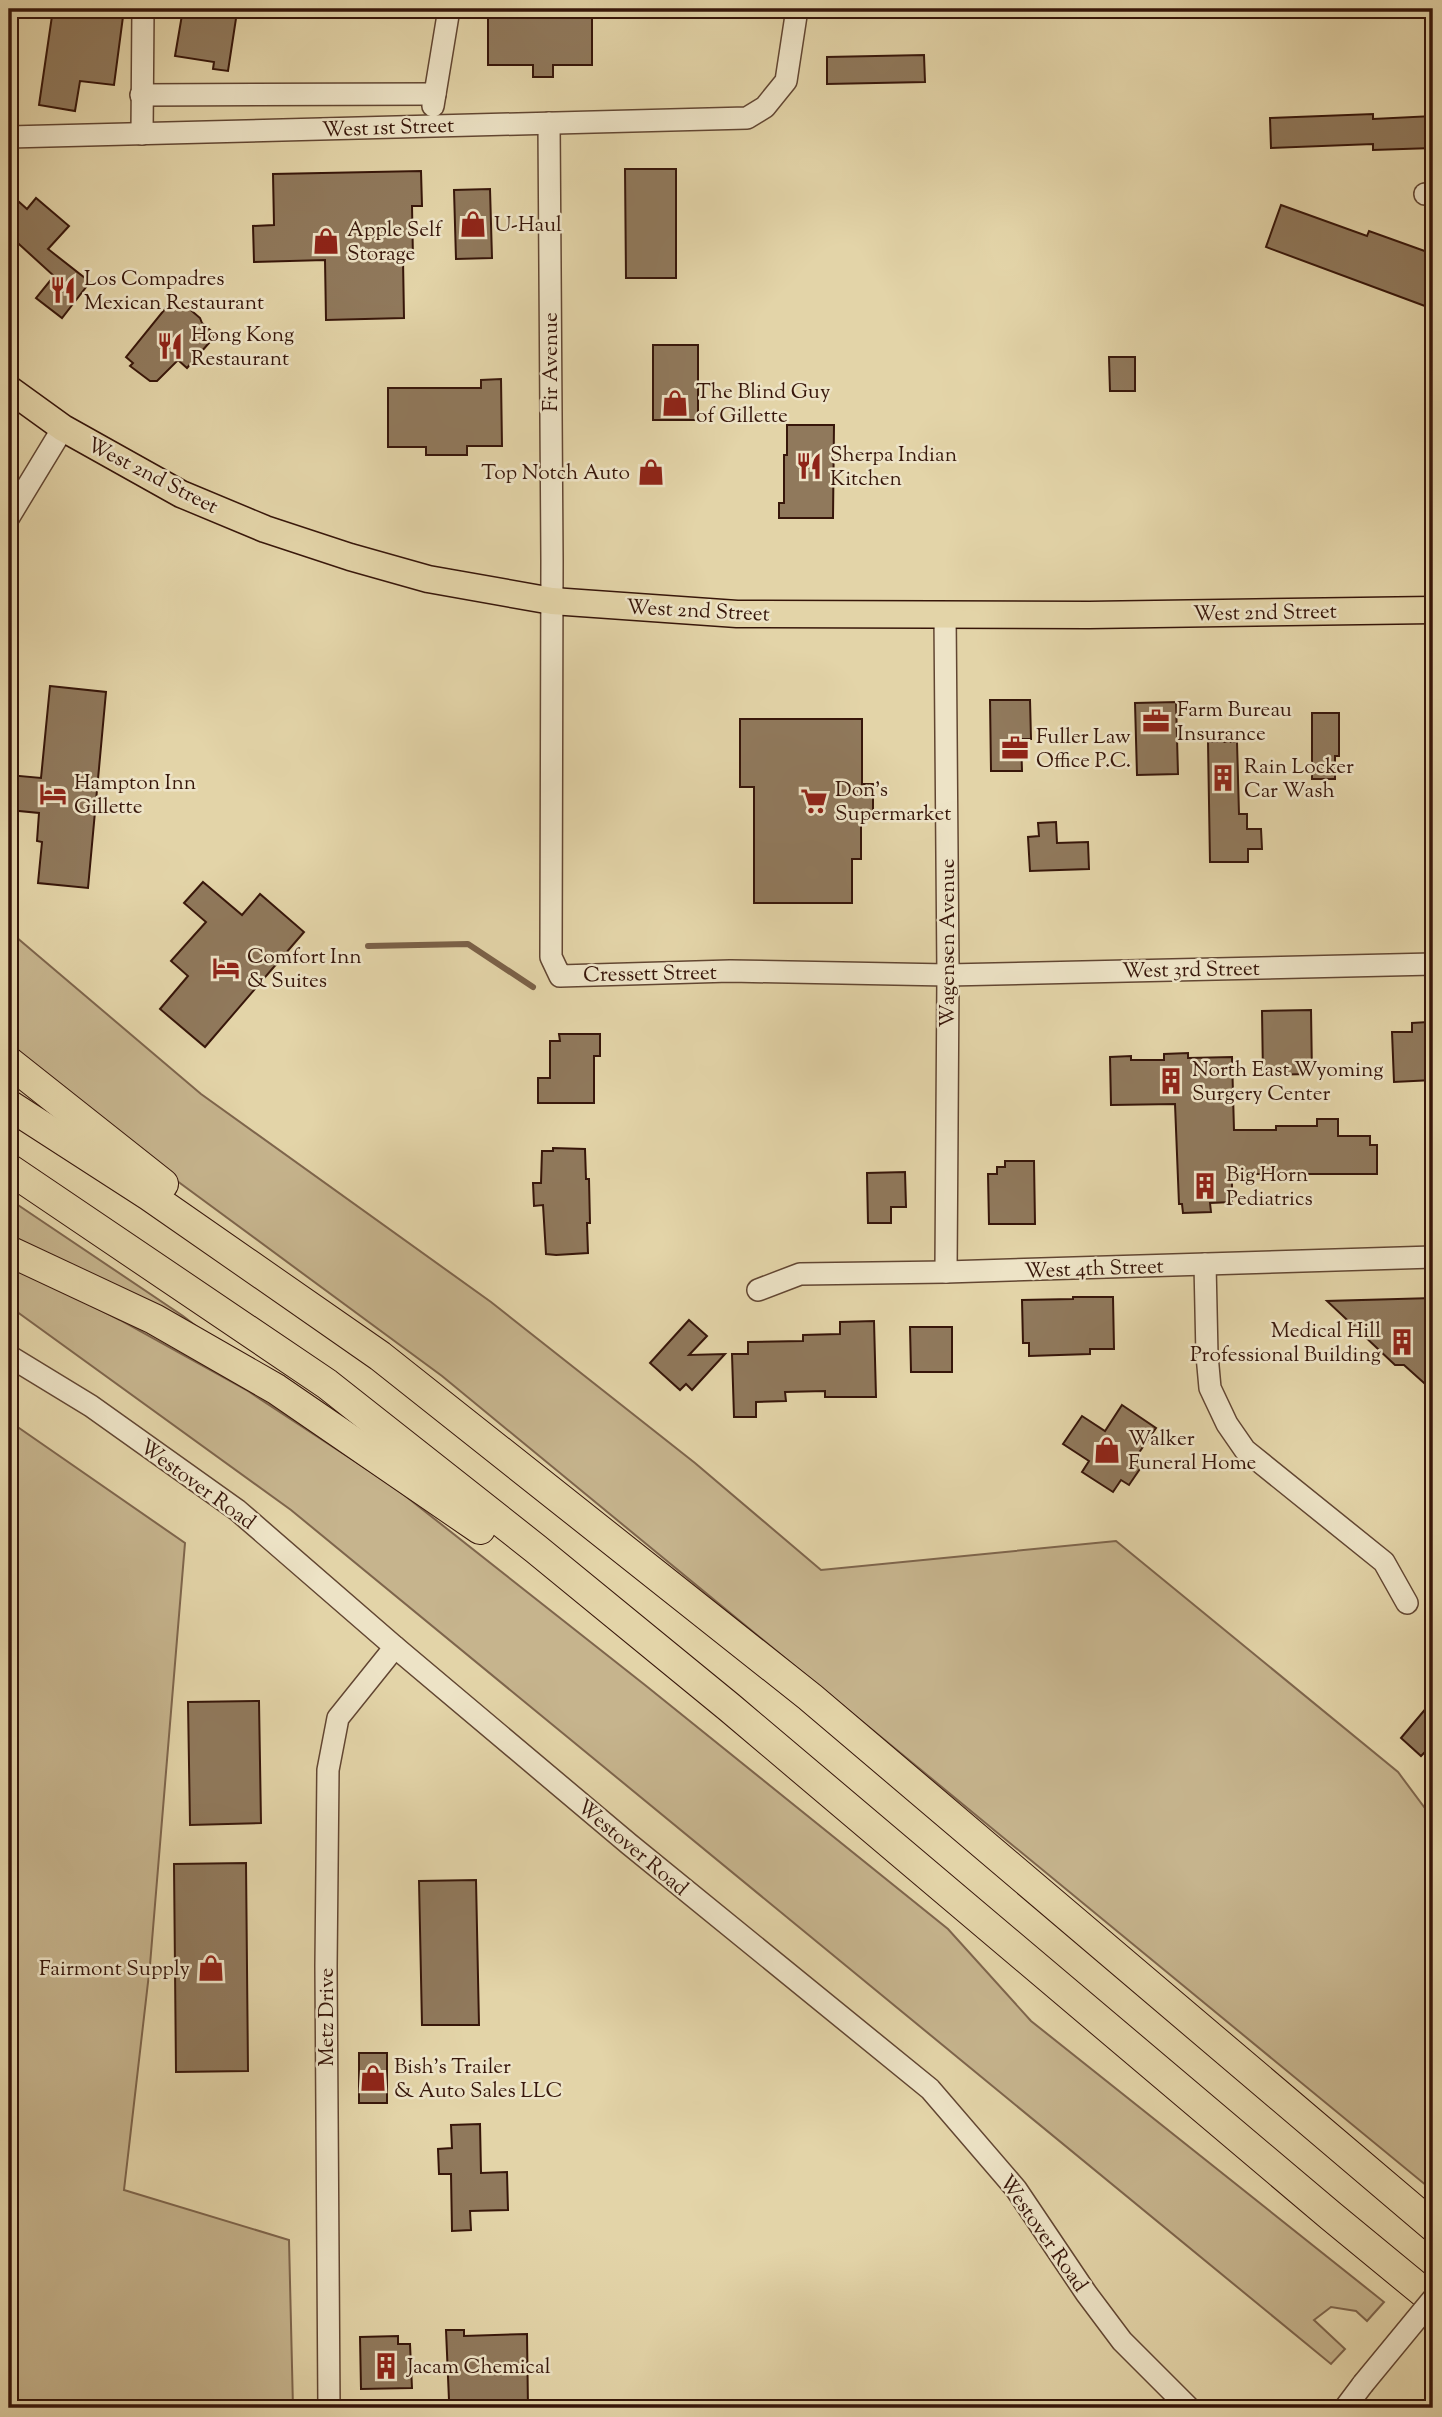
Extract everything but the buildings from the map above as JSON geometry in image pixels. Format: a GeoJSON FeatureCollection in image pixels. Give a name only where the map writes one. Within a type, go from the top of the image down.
{"type":"FeatureCollection","features":[{"type":"Feature","properties":{"kind":"highway"},"geometry":{"type":"LineString","coordinates":[[9,1062],[810,1697],[1433,2226]]}},
{"type":"Feature","properties":{"kind":"highway"},"geometry":{"type":"LineString","coordinates":[[9,1105],[150,1196],[380,1356]]}},
{"type":"Feature","properties":{"kind":"highway"},"geometry":{"type":"LineString","coordinates":[[9,1169],[327,1384],[536,1549],[729,1707],[1331,2216],[1433,2299]]}},
{"type":"Feature","properties":{"kind":"highway"},"geometry":{"type":"LineString","coordinates":[[9,1251],[154,1319],[276,1389],[419,1486],[729,1707]]}},
{"type":"Feature","properties":{"kind":"main road","name":"West 2nd Street"},"geometry":{"type":"LineString","coordinates":[[9,389],[62,428],[181,494],[265,529],[428,579],[552,601],[737,614],[1433,610]]}},
{"type":"Feature","properties":{"kind":"street"},"geometry":{"type":"LineString","coordinates":[[142,134],[143,9]]}},
{"type":"Feature","properties":{"kind":"street"},"geometry":{"type":"LineString","coordinates":[[430,125],[449,9]]}},
{"type":"Feature","properties":{"kind":"street","name":"West 1st Street"},"geometry":{"type":"LineString","coordinates":[[9,137],[747,118],[765,107],[786,81],[797,9]]}},
{"type":"Feature","properties":{"kind":"street"},"geometry":{"type":"LineString","coordinates":[[141,95],[435,94]]}},
{"type":"Feature","properties":{"kind":"street","name":"Fir Avenue"},"geometry":{"type":"LineString","coordinates":[[549,123],[552,601]]}},
{"type":"Feature","properties":{"kind":"street"},"geometry":{"type":"LineString","coordinates":[[9,517],[62,428]]}},
{"type":"Feature","properties":{"kind":"street","name":"Cressett Street"},"geometry":{"type":"LineString","coordinates":[[552,601],[551,957],[561,976],[730,971],[948,975]]}},
{"type":"Feature","properties":{"kind":"street","name":"Wagensen Avenue"},"geometry":{"type":"LineString","coordinates":[[945,614],[948,975],[946,1272]]}},
{"type":"Feature","properties":{"kind":"street","name":"West 3rd Street"},"geometry":{"type":"LineString","coordinates":[[948,975],[1433,964]]}},
{"type":"Feature","properties":{"kind":"street","name":"West 4th Street"},"geometry":{"type":"LineString","coordinates":[[758,1290],[800,1274],[1433,1257]]}},
{"type":"Feature","properties":{"kind":"street"},"geometry":{"type":"LineString","coordinates":[[1205,1264],[1210,1388],[1227,1424],[1245,1450],[1384,1562],[1406,1603]]}},
{"type":"Feature","properties":{"kind":"street","name":"Westover Road"},"geometry":{"type":"LineString","coordinates":[[9,1356],[91,1406],[237,1510],[395,1647],[629,1843],[930,2089],[1016,2189],[1122,2341],[1189,2408]]}},
{"type":"Feature","properties":{"kind":"street","name":"Metz Drive"},"geometry":{"type":"LineString","coordinates":[[329,2408],[326,1979],[328,1770],[338,1718],[395,1647]]}},
{"type":"Feature","properties":{"kind":"street"},"geometry":{"type":"LineString","coordinates":[[1345,2408],[1433,2299]]}},
{"type":"Feature","properties":{"kind":"shaded area"},"geometry":{"type":"Polygon","coordinates":[[[9,931],[201,1094],[491,1302],[695,1463],[821,1570],[1116,1541],[1398,1772],[1433,1819],[1433,2191],[442,1376],[169,1175],[9,1048],[9,931]]]}},
{"type":"Feature","properties":{"kind":"shaded area"},"geometry":{"type":"Polygon","coordinates":[[[9,1199],[183,1316],[226,1349],[9,1236],[9,1199]]]}},
{"type":"Feature","properties":{"kind":"shaded area"},"geometry":{"type":"Polygon","coordinates":[[[9,1263],[120,1320],[248,1391],[394,1487],[948,1929],[1031,2021],[1384,2302],[1367,2321],[1356,2311],[1331,2307],[1314,2320],[1345,2349],[1331,2364],[291,1510],[9,1306],[9,1263]]]}},
{"type":"Feature","properties":{"kind":"shaded area"},"geometry":{"type":"Polygon","coordinates":[[[9,1421],[185,1543],[150,1965],[124,2190],[289,2240],[293,2408],[9,2408],[9,1421]]]}},
{"type":"Feature","properties":{"kind":"waterway"},"geometry":{"type":"LineString","coordinates":[[368,946],[468,944],[533,987]]}},
{"type":"Feature","properties":{"kind":"place","name":"U-Haul"},"geometry":{"type":"Point","coordinates":[473,224]}},
{"type":"Feature","properties":{"kind":"place","name":"Apple Self Storage"},"geometry":{"type":"Point","coordinates":[326,241]}},
{"type":"Feature","properties":{"kind":"place","name":"Los Compadres Mexican Restaurant"},"geometry":{"type":"Point","coordinates":[63,290]}},
{"type":"Feature","properties":{"kind":"place","name":"Hong Kong Restaurant"},"geometry":{"type":"Point","coordinates":[170,346]}},
{"type":"Feature","properties":{"kind":"place","name":"The Blind Guy of Gillette"},"geometry":{"type":"Point","coordinates":[675,403]}},
{"type":"Feature","properties":{"kind":"place","name":"Sherpa Indian Kitchen"},"geometry":{"type":"Point","coordinates":[809,466]}},
{"type":"Feature","properties":{"kind":"place","name":"Top Notch Auto"},"geometry":{"type":"Point","coordinates":[651,472]}},
{"type":"Feature","properties":{"kind":"place","name":"Farm Bureau Insurance"},"geometry":{"type":"Point","coordinates":[1156,721]}},
{"type":"Feature","properties":{"kind":"place","name":"Fuller Law Office P.C."},"geometry":{"type":"Point","coordinates":[1015,748]}},
{"type":"Feature","properties":{"kind":"place","name":"Rain Locker Car Wash"},"geometry":{"type":"Point","coordinates":[1223,778]}},
{"type":"Feature","properties":{"kind":"place","name":"Hampton Inn Gillette"},"geometry":{"type":"Point","coordinates":[53,794]}},
{"type":"Feature","properties":{"kind":"place","name":"Don's Supermarket"},"geometry":{"type":"Point","coordinates":[814,801]}},
{"type":"Feature","properties":{"kind":"place","name":"Comfort Inn & Suites"},"geometry":{"type":"Point","coordinates":[226,968]}},
{"type":"Feature","properties":{"kind":"place","name":"North East Wyoming Surgery Center"},"geometry":{"type":"Point","coordinates":[1171,1081]}},
{"type":"Feature","properties":{"kind":"place","name":"Big Horn Pediatrics"},"geometry":{"type":"Point","coordinates":[1205,1186]}},
{"type":"Feature","properties":{"kind":"place","name":"Medical Hill Professional Building"},"geometry":{"type":"Point","coordinates":[1402,1342]}},
{"type":"Feature","properties":{"kind":"place","name":"Walker Funeral Home"},"geometry":{"type":"Point","coordinates":[1107,1450]}},
{"type":"Feature","properties":{"kind":"place","name":"Fairmont Supply"},"geometry":{"type":"Point","coordinates":[211,1968]}},
{"type":"Feature","properties":{"kind":"place","name":"Bish's Trailer & Auto Sales LLC"},"geometry":{"type":"Point","coordinates":[373,2078]}},
{"type":"Feature","properties":{"kind":"place","name":"Jacam Chemical"},"geometry":{"type":"Point","coordinates":[386,2366]}}]}
